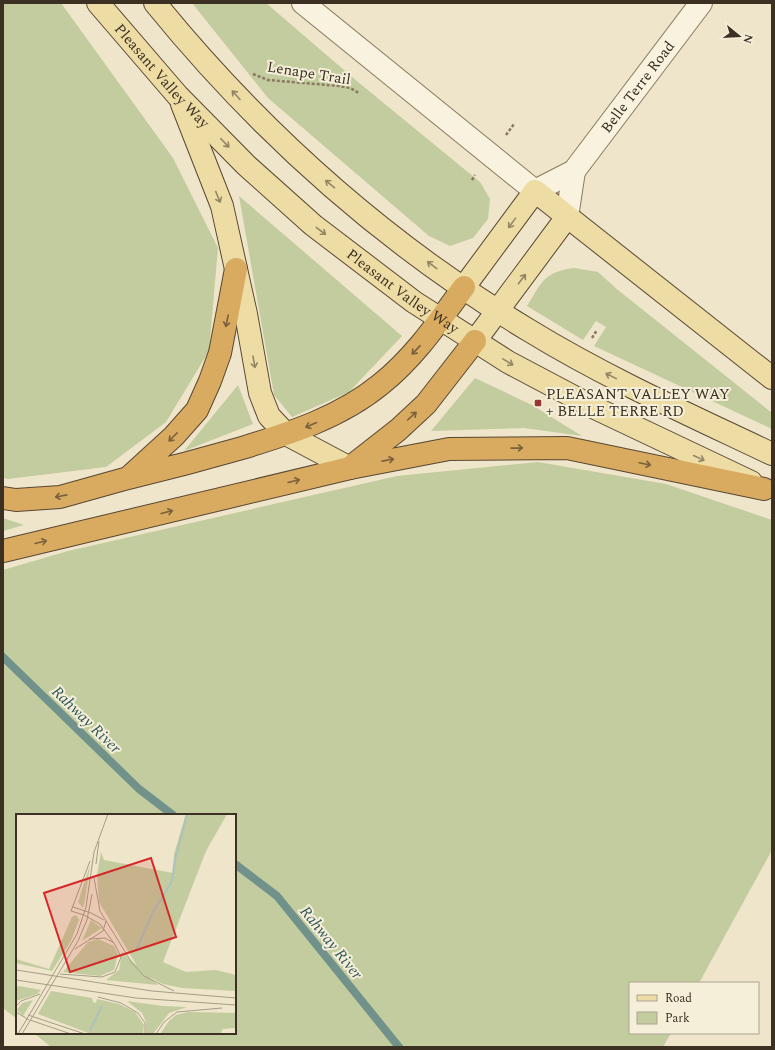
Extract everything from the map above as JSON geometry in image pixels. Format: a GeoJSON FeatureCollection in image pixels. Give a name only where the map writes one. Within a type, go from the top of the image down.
{"type":"FeatureCollection","features":[{"type":"Feature","properties":{"kind":"highway"},"geometry":{"type":"LineString","coordinates":[[128,478],[174,436],[197,410],[210,382],[220,353],[236,269]]}},
{"type":"Feature","properties":{"kind":"highway"},"geometry":{"type":"LineString","coordinates":[[3,498],[16,500],[60,497],[128,478],[179,467],[310,426],[340,411],[381,384],[417,350],[464,287]]}},
{"type":"Feature","properties":{"kind":"highway"},"geometry":{"type":"LineString","coordinates":[[350,468],[398,430],[426,404],[475,341]]}},
{"type":"Feature","properties":{"kind":"highway"},"geometry":{"type":"LineString","coordinates":[[3,551],[350,468],[449,449],[567,448],[768,491]]}},
{"type":"Feature","properties":{"kind":"main road","name":"Pleasant Valley Way"},"geometry":{"type":"LineString","coordinates":[[98,3],[178,96],[246,165],[313,225],[414,302],[508,362],[595,408],[768,491]]}},
{"type":"Feature","properties":{"kind":"main road"},"geometry":{"type":"LineString","coordinates":[[155,3],[248,108],[319,175],[389,233],[464,287],[529,330],[606,374],[772,454]]}},
{"type":"Feature","properties":{"kind":"main road"},"geometry":{"type":"LineString","coordinates":[[178,96],[222,206],[246,314],[260,393],[269,416],[286,434],[350,468]]}},
{"type":"Feature","properties":{"kind":"main road"},"geometry":{"type":"LineString","coordinates":[[535,191],[772,378]]}},
{"type":"Feature","properties":{"kind":"main road","name":"Belle Terre Road"},"geometry":{"type":"LineString","coordinates":[[464,287],[535,191]]}},
{"type":"Feature","properties":{"kind":"main road","name":"Belle Terre Road"},"geometry":{"type":"LineString","coordinates":[[475,341],[567,217]]}},
{"type":"Feature","properties":{"kind":"street"},"geometry":{"type":"LineString","coordinates":[[303,3],[535,191]]}},
{"type":"Feature","properties":{"kind":"street","name":"Belle Terre Road"},"geometry":{"type":"LineString","coordinates":[[535,191],[574,171],[701,3]]}},
{"type":"Feature","properties":{"kind":"street","name":"Belle Terre Road"},"geometry":{"type":"LineString","coordinates":[[567,217],[574,171]]}},
{"type":"Feature","properties":{"kind":"path","name":"Lenape Trail"},"geometry":{"type":"LineString","coordinates":[[250,72],[268,80],[339,86],[350,88],[359,93]]}},
{"type":"Feature","properties":{"kind":"path"},"geometry":{"type":"LineString","coordinates":[[505,136],[514,124]]}},
{"type":"Feature","properties":{"kind":"green space"},"geometry":{"type":"Polygon","coordinates":[[[3,3],[61,3],[173,158],[218,248],[209,351],[166,422],[106,467],[8,479],[3,478],[3,3]]]}},
{"type":"Feature","properties":{"kind":"green space"},"geometry":{"type":"Polygon","coordinates":[[[192,3],[266,3],[358,82],[480,182],[490,199],[488,219],[473,238],[450,246],[429,236],[268,98],[192,3]]]}},
{"type":"Feature","properties":{"kind":"green space"},"geometry":{"type":"Polygon","coordinates":[[[239,196],[402,336],[349,392],[292,417],[274,395],[239,196]]]}},
{"type":"Feature","properties":{"kind":"green space"},"geometry":{"type":"Polygon","coordinates":[[[574,268],[598,272],[618,290],[772,413],[772,429],[594,346],[606,327],[596,321],[583,340],[527,306],[536,290],[550,275],[574,268]]]}},
{"type":"Feature","properties":{"kind":"green space"},"geometry":{"type":"Polygon","coordinates":[[[475,378],[532,405],[582,436],[524,428],[431,431],[475,378]]]}},
{"type":"Feature","properties":{"kind":"green space"},"geometry":{"type":"Polygon","coordinates":[[[238,385],[253,424],[184,451],[238,385]]]}},
{"type":"Feature","properties":{"kind":"green space"},"geometry":{"type":"Polygon","coordinates":[[[538,462],[666,484],[772,520],[772,850],[700,982],[629,982],[629,1034],[670,1034],[663,1047],[51,1047],[35,1034],[236,1034],[236,814],[16,814],[16,1018],[3,1008],[3,570],[68,551],[397,476],[538,462]]]}},
{"type":"Feature","properties":{"kind":"green space"},"geometry":{"type":"Polygon","coordinates":[[[3,518],[24,525],[3,531],[3,518]]]}},
{"type":"Feature","properties":{"kind":"waterway","name":"Rahway River"},"geometry":{"type":"LineString","coordinates":[[3,657],[139,789],[172,814]]}},
{"type":"Feature","properties":{"kind":"waterway","name":"Rahway River"},"geometry":{"type":"LineString","coordinates":[[236,865],[277,896],[399,1047]]}},
{"type":"Feature","properties":{"kind":"place","name":"PLEASANT VALLEY WAY + BELLE TERRE RD"},"geometry":{"type":"Point","coordinates":[538,403]}}]}
